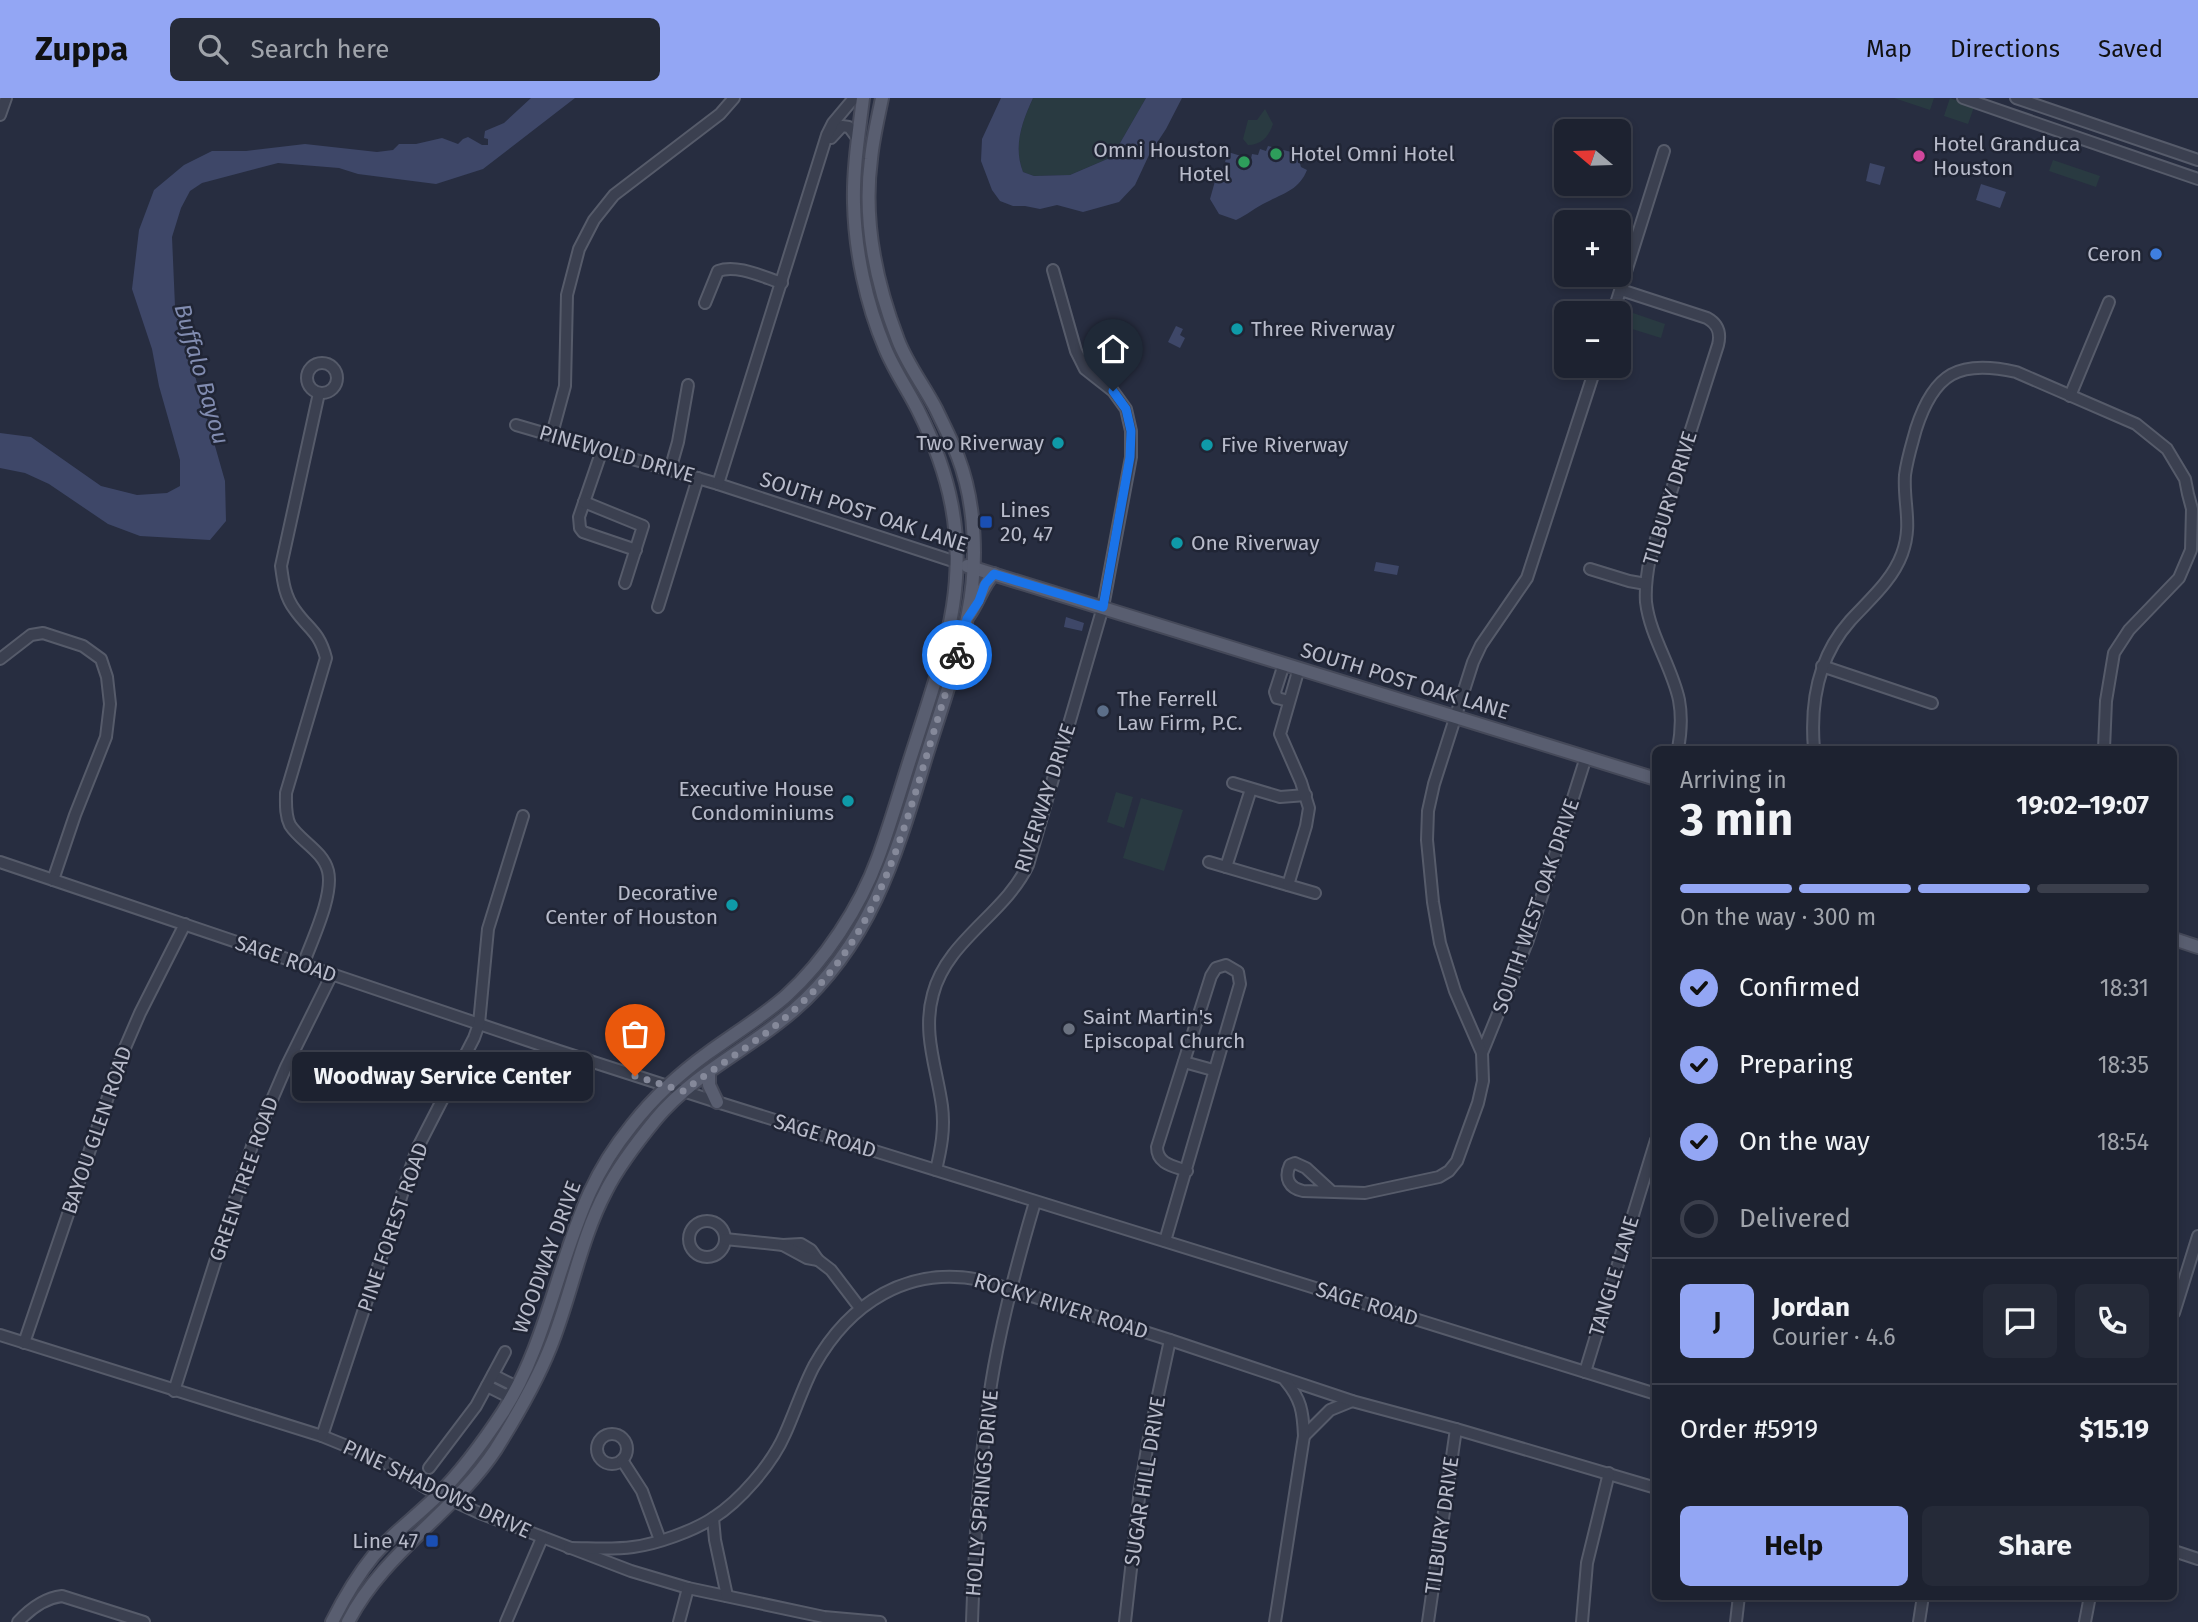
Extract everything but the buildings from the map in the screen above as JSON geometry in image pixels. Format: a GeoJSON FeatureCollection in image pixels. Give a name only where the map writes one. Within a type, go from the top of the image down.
{"type":"FeatureCollection","features":[{"type":"Feature","properties":{"kind":"main road","name":"WOODWAY DRIVE"},"geometry":{"type":"LineString","coordinates":[[332,1622],[345,1595],[374,1555],[439,1494],[480,1443],[514,1392],[540,1335],[592,1187],[601,1168],[630,1127],[667,1085],[788,994],[820,959],[845,925],[876,864],[923,718],[954,604],[956,562],[955,513],[942,464],[885,350],[866,289],[856,241],[854,200],[863,98]]}},
{"type":"Feature","properties":{"kind":"main road","name":"WOODWAY DRIVE"},"geometry":{"type":"LineString","coordinates":[[348,1622],[357,1605],[382,1572],[454,1501],[494,1451],[526,1398],[550,1349],[605,1193],[623,1163],[683,1091],[796,1009],[832,971],[859,935],[890,870],[967,619],[974,568],[972,517],[959,458],[899,344],[880,285],[869,202],[870,173],[882,98]]}},
{"type":"Feature","properties":{"kind":"main road"},"geometry":{"type":"LineString","coordinates":[[856,172],[870,173]]}},
{"type":"Feature","properties":{"kind":"main road"},"geometry":{"type":"LineString","coordinates":[[866,289],[880,285]]}},
{"type":"Feature","properties":{"kind":"main road"},"geometry":{"type":"LineString","coordinates":[[909,394],[923,387]]}},
{"type":"Feature","properties":{"kind":"main road","name":"SOUTH POST OAK LANE"},"geometry":{"type":"LineString","coordinates":[[956,562],[1652,778]]}},
{"type":"Feature","properties":{"kind":"main road"},"geometry":{"type":"LineString","coordinates":[[967,619],[979,601],[985,584],[994,574]]}},
{"type":"Feature","properties":{"kind":"main road"},"geometry":{"type":"LineString","coordinates":[[923,718],[937,722]]}},
{"type":"Feature","properties":{"kind":"main road"},"geometry":{"type":"LineString","coordinates":[[876,864],[890,870]]}},
{"type":"Feature","properties":{"kind":"main road"},"geometry":{"type":"LineString","coordinates":[[2177,940],[2198,947]]}},
{"type":"Feature","properties":{"kind":"main road"},"geometry":{"type":"LineString","coordinates":[[709,1072],[709,1085],[717,1102]]}},
{"type":"Feature","properties":{"kind":"main road"},"geometry":{"type":"LineString","coordinates":[[592,1187],[605,1193]]}},
{"type":"Feature","properties":{"kind":"main road"},"geometry":{"type":"LineString","coordinates":[[558,1279],[572,1283]]}},
{"type":"Feature","properties":{"kind":"main road"},"geometry":{"type":"LineString","coordinates":[[514,1392],[526,1398]]}},
{"type":"Feature","properties":{"kind":"main road"},"geometry":{"type":"LineString","coordinates":[[412,1540],[415,1529],[439,1503],[439,1494]]}},
{"type":"Feature","properties":{"kind":"street"},"geometry":{"type":"LineString","coordinates":[[0,115],[6,98]]}},
{"type":"Feature","properties":{"kind":"street"},"geometry":{"type":"LineString","coordinates":[[552,435],[565,386],[567,295],[579,248],[594,220],[614,195],[720,114],[734,98]]}},
{"type":"Feature","properties":{"kind":"street"},"geometry":{"type":"LineString","coordinates":[[718,484],[827,135],[833,123],[854,98]]}},
{"type":"Feature","properties":{"kind":"street"},"geometry":{"type":"LineString","coordinates":[[1963,98],[2198,178]]}},
{"type":"Feature","properties":{"kind":"street"},"geometry":{"type":"LineString","coordinates":[[2016,98],[2198,160]]}},
{"type":"Feature","properties":{"kind":"street"},"geometry":{"type":"LineString","coordinates":[[2058,131],[2063,114]]}},
{"type":"Feature","properties":{"kind":"street"},"geometry":{"type":"LineString","coordinates":[[824,149],[842,126],[849,127],[858,139]]}},
{"type":"Feature","properties":{"kind":"street"},"geometry":{"type":"LineString","coordinates":[[2154,164],[2160,147]]}},
{"type":"Feature","properties":{"kind":"street"},"geometry":{"type":"LineString","coordinates":[[1617,301],[1664,151]]}},
{"type":"Feature","properties":{"kind":"street"},"geometry":{"type":"LineString","coordinates":[[705,303],[713,278],[718,271],[724,269],[782,283]]}},
{"type":"Feature","properties":{"kind":"street","name":"RIVERWAY DRIVE"},"geometry":{"type":"LineString","coordinates":[[936,1170],[943,1135],[942,1107],[930,1046],[933,995],[948,961],[1004,902],[1028,865],[1103,607],[1130,457],[1131,431],[1126,409],[1113,391],[1085,369],[1076,351],[1054,270]]}},
{"type":"Feature","properties":{"kind":"street","name":"TILBURY DRIVE"},"geometry":{"type":"LineString","coordinates":[[1620,290],[1707,318],[1718,330],[1718,345],[1650,558],[1646,584],[1650,617],[1680,703],[1678,746]]}},
{"type":"Feature","properties":{"kind":"street"},"geometry":{"type":"LineString","coordinates":[[2070,396],[2109,302]]}},
{"type":"Feature","properties":{"kind":"street"},"geometry":{"type":"LineString","coordinates":[[1814,746],[1814,692],[1822,666],[1835,641],[1885,584],[1901,556],[1909,523],[1905,478],[1907,459],[1921,413],[1937,385],[1950,375],[1973,367],[2016,372],[2124,418],[2152,435],[2167,449],[2185,479],[2192,509],[2191,550],[2179,578],[2129,629],[2114,653],[2106,701],[2104,746]]}},
{"type":"Feature","properties":{"kind":"street"},"geometry":{"type":"LineString","coordinates":[[1331,1191],[1359,1194],[1373,1192],[1433,1180],[1449,1171],[1460,1154],[1480,1097],[1483,1081],[1482,1053],[1448,970],[1437,930],[1427,854],[1430,799],[1480,646],[1527,578],[1592,378]]}},
{"type":"Feature","properties":{"kind":"street"},"geometry":{"type":"LineString","coordinates":[[670,470],[688,385]]}},
{"type":"Feature","properties":{"kind":"street"},"geometry":{"type":"LineString","coordinates":[[303,965],[330,884],[328,868],[320,856],[290,824],[286,810],[286,793],[326,657],[321,641],[294,609],[284,587],[281,566],[319,393]]}},
{"type":"Feature","properties":{"kind":"street","name":"PINEWOLD DRIVE"},"geometry":{"type":"LineString","coordinates":[[516,425],[718,484]]}},
{"type":"Feature","properties":{"kind":"street"},"geometry":{"type":"LineString","coordinates":[[602,450],[579,517],[580,528],[583,532],[636,550]]}},
{"type":"Feature","properties":{"kind":"street"},"geometry":{"type":"LineString","coordinates":[[658,607],[698,478]]}},
{"type":"Feature","properties":{"kind":"street","name":"SOUTH POST OAK LANE"},"geometry":{"type":"LineString","coordinates":[[718,484],[956,562]]}},
{"type":"Feature","properties":{"kind":"street"},"geometry":{"type":"LineString","coordinates":[[584,502],[643,526],[625,583]]}},
{"type":"Feature","properties":{"kind":"street"},"geometry":{"type":"LineString","coordinates":[[1590,569],[1629,582],[1646,584]]}},
{"type":"Feature","properties":{"kind":"street"},"geometry":{"type":"LineString","coordinates":[[0,659],[31,635],[43,633],[83,646],[101,659],[107,677],[110,704],[106,737],[53,880]]}},
{"type":"Feature","properties":{"kind":"street"},"geometry":{"type":"LineString","coordinates":[[1284,664],[1275,692],[1277,698],[1289,701]]}},
{"type":"Feature","properties":{"kind":"street"},"geometry":{"type":"LineString","coordinates":[[1822,666],[1932,703]]}},
{"type":"Feature","properties":{"kind":"street"},"geometry":{"type":"LineString","coordinates":[[1288,885],[1309,808],[1280,734],[1299,668]]}},
{"type":"Feature","properties":{"kind":"street","name":"SOUTH WEST OAK DRIVE"},"geometry":{"type":"LineString","coordinates":[[1482,1053],[1528,940],[1586,757]]}},
{"type":"Feature","properties":{"kind":"street"},"geometry":{"type":"LineString","coordinates":[[1233,783],[1280,797],[1306,795]]}},
{"type":"Feature","properties":{"kind":"street"},"geometry":{"type":"LineString","coordinates":[[1226,867],[1251,789]]}},
{"type":"Feature","properties":{"kind":"street","name":"PINE FOREST ROAD"},"geometry":{"type":"LineString","coordinates":[[322,1436],[418,1149],[479,1024],[488,929],[523,816]]}},
{"type":"Feature","properties":{"kind":"street","name":"SAGE ROAD"},"geometry":{"type":"LineString","coordinates":[[0,862],[717,1102],[1652,1393]]}},
{"type":"Feature","properties":{"kind":"street"},"geometry":{"type":"LineString","coordinates":[[1209,862],[1315,893]]}},
{"type":"Feature","properties":{"kind":"street","name":"BAYOU GLEN ROAD"},"geometry":{"type":"LineString","coordinates":[[24,1343],[124,1050],[185,925]]}},
{"type":"Feature","properties":{"kind":"street"},"geometry":{"type":"LineString","coordinates":[[1165,1241],[1187,1171],[1213,1070],[1240,984],[1238,972],[1226,965],[1216,968],[1211,976],[1157,1150],[1162,1161],[1187,1171]]}},
{"type":"Feature","properties":{"kind":"street","name":"GREEN TREE ROAD"},"geometry":{"type":"LineString","coordinates":[[174,1391],[252,1146],[286,1067],[332,974]]}},
{"type":"Feature","properties":{"kind":"street"},"geometry":{"type":"LineString","coordinates":[[1184,1062],[1213,1070]]}},
{"type":"Feature","properties":{"kind":"street","name":"TANGLE LANE"},"geometry":{"type":"LineString","coordinates":[[1585,1372],[1652,1153]]}},
{"type":"Feature","properties":{"kind":"street","name":"HOLLY SPRINGS DRIVE"},"geometry":{"type":"LineString","coordinates":[[972,1622],[981,1460],[994,1367],[1010,1289],[1035,1202]]}},
{"type":"Feature","properties":{"kind":"street"},"geometry":{"type":"LineString","coordinates":[[2177,1303],[2198,1236]]}},
{"type":"Feature","properties":{"kind":"street"},"geometry":{"type":"LineString","coordinates":[[725,1239],[783,1245],[802,1244],[831,1270],[860,1308]]}},
{"type":"Feature","properties":{"kind":"street","name":"ROCKY RIVER ROAD"},"geometry":{"type":"LineString","coordinates":[[569,1548],[635,1547],[688,1530],[713,1518],[746,1489],[765,1467],[784,1438],[814,1366],[849,1318],[892,1288],[936,1276],[957,1275],[1010,1289],[1352,1401],[1652,1487]]}},
{"type":"Feature","properties":{"kind":"street","name":"PINE SHADOWS DRIVE"},"geometry":{"type":"LineString","coordinates":[[0,1335],[322,1436],[381,1460],[454,1501],[631,1571],[688,1588],[824,1619],[880,1622]]}},
{"type":"Feature","properties":{"kind":"street","name":"SUGAR HILL DRIVE"},"geometry":{"type":"LineString","coordinates":[[1125,1622],[1144,1463],[1170,1340]]}},
{"type":"Feature","properties":{"kind":"street"},"geometry":{"type":"LineString","coordinates":[[429,1468],[462,1427],[505,1352]]}},
{"type":"Feature","properties":{"kind":"street"},"geometry":{"type":"LineString","coordinates":[[487,1386],[505,1395],[514,1392],[511,1384],[493,1375]]}},
{"type":"Feature","properties":{"kind":"street"},"geometry":{"type":"LineString","coordinates":[[1274,1620],[1304,1436],[1303,1417],[1296,1394],[1285,1380]]}},
{"type":"Feature","properties":{"kind":"street"},"geometry":{"type":"LineString","coordinates":[[1304,1436],[1330,1410],[1352,1401]]}},
{"type":"Feature","properties":{"kind":"street","name":"TILBURY DRIVE"},"geometry":{"type":"LineString","coordinates":[[1428,1622],[1456,1429]]}},
{"type":"Feature","properties":{"kind":"street"},"geometry":{"type":"LineString","coordinates":[[622,1460],[642,1491],[660,1540]]}},
{"type":"Feature","properties":{"kind":"street"},"geometry":{"type":"LineString","coordinates":[[1581,1622],[1587,1563],[1609,1474]]}},
{"type":"Feature","properties":{"kind":"street"},"geometry":{"type":"LineString","coordinates":[[713,1518],[727,1596]]}},
{"type":"Feature","properties":{"kind":"street"},"geometry":{"type":"LineString","coordinates":[[506,1622],[542,1538]]}},
{"type":"Feature","properties":{"kind":"street"},"geometry":{"type":"LineString","coordinates":[[2177,1552],[2198,1559]]}},
{"type":"Feature","properties":{"kind":"street"},"geometry":{"type":"LineString","coordinates":[[679,1622],[688,1588]]}},
{"type":"Feature","properties":{"kind":"street"},"geometry":{"type":"LineString","coordinates":[[18,1622],[39,1604],[51,1597],[62,1596],[144,1622]]}},
{"type":"Feature","properties":{"kind":"street"},"geometry":{"type":"LineString","coordinates":[[1736,1622],[1739,1600]]}},
{"type":"Feature","properties":{"kind":"street"},"geometry":{"type":"LineString","coordinates":[[2085,1622],[2090,1600]]}},
{"type":"Feature","properties":{"kind":"shaded area"},"geometry":{"type":"Polygon","coordinates":[[[1033,98],[1146,98],[1112,157],[1070,175],[1034,176],[1023,172],[1019,153],[1022,125],[1033,98]]]}},
{"type":"Feature","properties":{"kind":"shaded area"},"geometry":{"type":"Polygon","coordinates":[[[1894,98],[1934,98],[1930,110],[1894,98]]]}},
{"type":"Feature","properties":{"kind":"shaded area"},"geometry":{"type":"Polygon","coordinates":[[[1950,98],[1974,107],[1968,124],[1944,116],[1950,98]]]}},
{"type":"Feature","properties":{"kind":"shaded area"},"geometry":{"type":"Polygon","coordinates":[[[1265,109],[1273,124],[1261,142],[1248,145],[1243,139],[1248,120],[1257,120],[1265,109]]]}},
{"type":"Feature","properties":{"kind":"shaded area"},"geometry":{"type":"Polygon","coordinates":[[[2053,160],[2100,176],[2096,187],[2049,171],[2053,160]]]}},
{"type":"Feature","properties":{"kind":"shaded area"},"geometry":{"type":"Polygon","coordinates":[[[1633,313],[1665,324],[1661,338],[1631,329],[1633,313]]]}},
{"type":"Feature","properties":{"kind":"shaded area"},"geometry":{"type":"Polygon","coordinates":[[[1116,792],[1133,797],[1124,828],[1107,822],[1116,792]]]}},
{"type":"Feature","properties":{"kind":"shaded area"},"geometry":{"type":"Polygon","coordinates":[[[1141,798],[1183,810],[1164,871],[1123,858],[1141,798]]]}},
{"type":"Feature","properties":{"kind":"water"},"geometry":{"type":"Polygon","coordinates":[[[531,98],[575,98],[483,169],[436,184],[358,174],[339,168],[278,163],[202,183],[190,191],[181,208],[172,237],[175,306],[225,481],[226,521],[210,540],[140,536],[108,524],[49,484],[25,473],[0,468],[0,433],[31,437],[101,486],[137,495],[167,493],[180,486],[180,460],[159,386],[152,349],[132,289],[139,230],[154,190],[184,165],[212,151],[246,151],[305,144],[377,152],[393,150],[399,144],[416,144],[442,138],[458,144],[468,137],[482,145],[488,145],[488,139],[484,138],[485,131],[504,123],[531,98]]]}},
{"type":"Feature","properties":{"kind":"water"},"geometry":{"type":"Polygon","coordinates":[[[1001,98],[1033,98],[1022,125],[1019,153],[1023,172],[1034,176],[1070,175],[1112,157],[1146,98],[1182,98],[1135,185],[1119,202],[1083,212],[1057,205],[1040,209],[1013,206],[1000,201],[992,190],[981,161],[982,139],[1001,98]]]}},
{"type":"Feature","properties":{"kind":"water"},"geometry":{"type":"Polygon","coordinates":[[[1268,146],[1295,153],[1293,158],[1299,160],[1301,167],[1307,170],[1304,177],[1290,190],[1236,220],[1219,214],[1210,199],[1217,174],[1221,173],[1223,168],[1228,170],[1230,163],[1225,162],[1228,152],[1251,159],[1252,154],[1258,155],[1260,149],[1266,151],[1268,146]]]}},
{"type":"Feature","properties":{"kind":"water"},"geometry":{"type":"Polygon","coordinates":[[[1870,163],[1885,167],[1880,185],[1866,181],[1870,163]]]}},
{"type":"Feature","properties":{"kind":"water"},"geometry":{"type":"Polygon","coordinates":[[[1981,184],[2006,192],[2000,208],[1976,200],[1981,184]]]}},
{"type":"Feature","properties":{"kind":"water"},"geometry":{"type":"Polygon","coordinates":[[[1176,326],[1183,329],[1180,335],[1185,338],[1180,348],[1168,342],[1176,326]]]}},
{"type":"Feature","properties":{"kind":"water"},"geometry":{"type":"Polygon","coordinates":[[[1376,562],[1399,566],[1397,575],[1374,571],[1376,562]]]}},
{"type":"Feature","properties":{"kind":"water"},"geometry":{"type":"Polygon","coordinates":[[[1066,617],[1084,623],[1082,631],[1064,627],[1066,617]]]}},
{"type":"Feature","properties":{"kind":"way so far"},"geometry":{"type":"LineString","coordinates":[[635,1076],[683,1091],[796,1009],[832,971],[859,935],[894,860],[957,655]]}},
{"type":"Feature","properties":{"kind":"place","name":"Hotel Omni Hotel"},"geometry":{"type":"Point","coordinates":[1276,154]}},
{"type":"Feature","properties":{"kind":"place","name":"Hotel Granduca Houston"},"geometry":{"type":"Point","coordinates":[1919,156]}},
{"type":"Feature","properties":{"kind":"place","name":"Omni Houston Hotel"},"geometry":{"type":"Point","coordinates":[1244,162]}},
{"type":"Feature","properties":{"kind":"place","name":"Ceron"},"geometry":{"type":"Point","coordinates":[2156,254]}},
{"type":"Feature","properties":{"kind":"place","name":"Three Riverway"},"geometry":{"type":"Point","coordinates":[1237,329]}},
{"type":"Feature","properties":{"kind":"place","name":"Two Riverway"},"geometry":{"type":"Point","coordinates":[1058,443]}},
{"type":"Feature","properties":{"kind":"place","name":"Five Riverway"},"geometry":{"type":"Point","coordinates":[1207,445]}},
{"type":"Feature","properties":{"kind":"place","name":"Lines 20, 47"},"geometry":{"type":"Point","coordinates":[986,522]}},
{"type":"Feature","properties":{"kind":"place","name":"One Riverway"},"geometry":{"type":"Point","coordinates":[1177,543]}},
{"type":"Feature","properties":{"kind":"place","name":"The Ferrell Law Firm, P.C."},"geometry":{"type":"Point","coordinates":[1103,711]}},
{"type":"Feature","properties":{"kind":"place","name":"Executive House Condominiums"},"geometry":{"type":"Point","coordinates":[848,801]}},
{"type":"Feature","properties":{"kind":"place","name":"Decorative Center of Houston"},"geometry":{"type":"Point","coordinates":[732,905]}},
{"type":"Feature","properties":{"kind":"place","name":"Saint Martin's Episcopal Church"},"geometry":{"type":"Point","coordinates":[1069,1029]}},
{"type":"Feature","properties":{"kind":"place","name":"Woodway Service Center"},"geometry":{"type":"Point","coordinates":[635,1076]}},
{"type":"Feature","properties":{"kind":"place","name":"Line 47"},"geometry":{"type":"Point","coordinates":[432,1541]}},
{"type":"Feature","properties":{"kind":"route"},"geometry":{"type":"LineString","coordinates":[[957,655],[967,619],[979,601],[985,584],[994,574],[1103,607],[1130,457],[1131,431],[1126,409],[1113,391]]}},
{"type":"Feature","properties":{"kind":"water label","name":"Buffalo Bayou"},"geometry":{"type":"Point","coordinates":[202,374]}}]}
